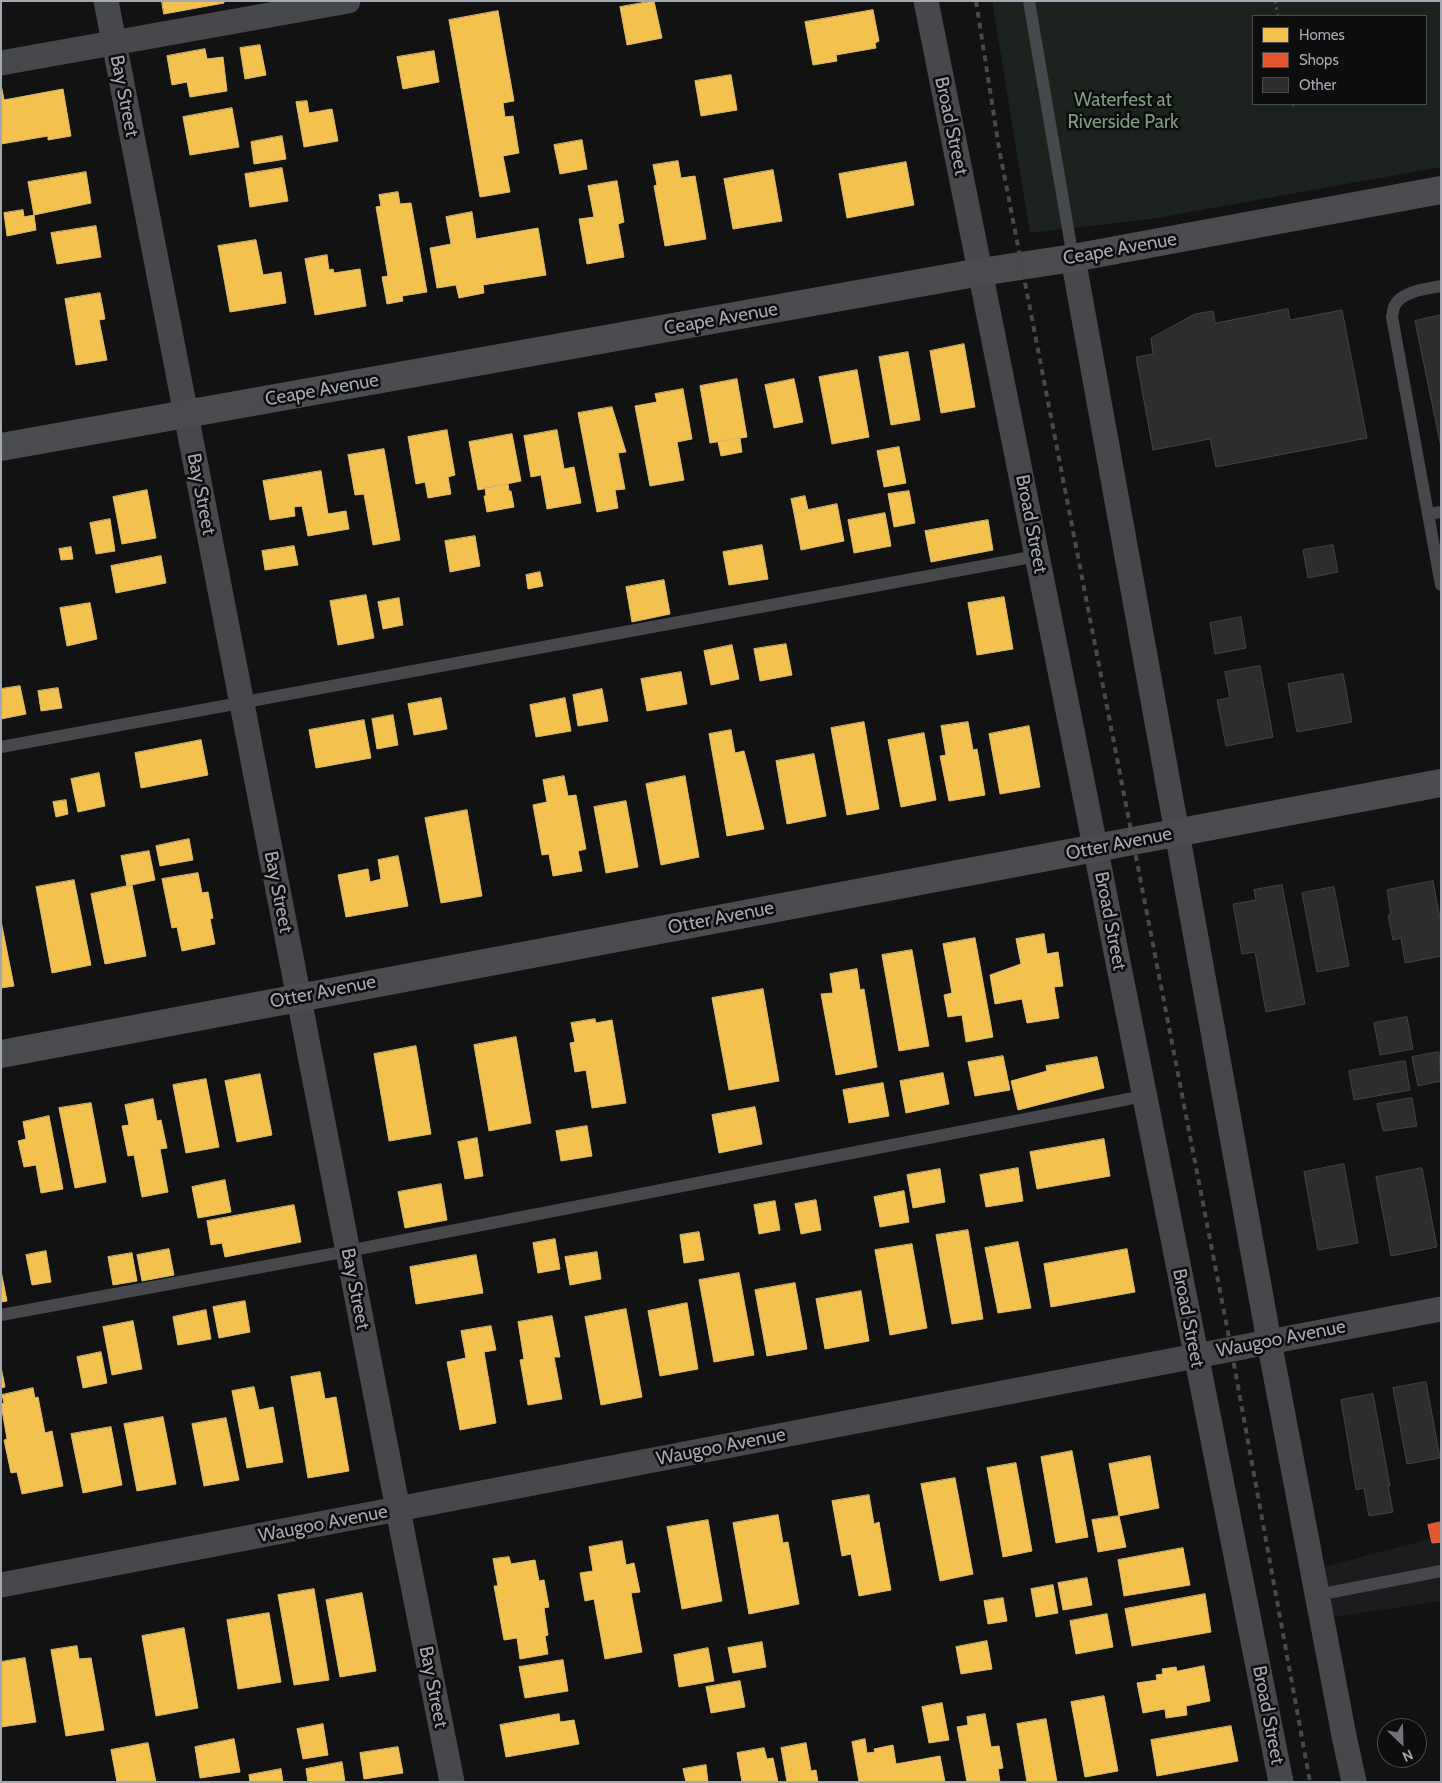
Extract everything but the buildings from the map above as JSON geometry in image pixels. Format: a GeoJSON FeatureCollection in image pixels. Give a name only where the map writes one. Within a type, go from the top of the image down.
{"type":"FeatureCollection","features":[{"type":"Feature","properties":{"kind":"street","name":"Bay Street"},"geometry":{"type":"LineString","coordinates":[[106,1],[452,1782]]}},
{"type":"Feature","properties":{"kind":"street"},"geometry":{"type":"LineString","coordinates":[[1,63],[348,1]]}},
{"type":"Feature","properties":{"kind":"street","name":"Broad Street"},"geometry":{"type":"LineString","coordinates":[[926,1],[1281,1782]]}},
{"type":"Feature","properties":{"kind":"street","name":"Ceape Avenue"},"geometry":{"type":"LineString","coordinates":[[1,447],[981,272],[1073,258],[1441,190]]}},
{"type":"Feature","properties":{"kind":"street"},"geometry":{"type":"LineString","coordinates":[[1073,258],[1269,1341],[1354,1782]]}},
{"type":"Feature","properties":{"kind":"street","name":"Otter Avenue"},"geometry":{"type":"LineString","coordinates":[[1,1054],[299,996],[1441,783]]}},
{"type":"Feature","properties":{"kind":"street","name":"Waugoo Avenue"},"geometry":{"type":"LineString","coordinates":[[1,1585],[1441,1309]]}},
{"type":"Feature","properties":{"kind":"lane"},"geometry":{"type":"LineString","coordinates":[[1029,1],[1073,258]]}},
{"type":"Feature","properties":{"kind":"lane"},"geometry":{"type":"LineString","coordinates":[[1441,286],[1401,298],[1394,305],[1392,317],[1434,513],[1441,585]]}},
{"type":"Feature","properties":{"kind":"lane"},"geometry":{"type":"LineString","coordinates":[[1,747],[1038,556]]}},
{"type":"Feature","properties":{"kind":"lane"},"geometry":{"type":"LineString","coordinates":[[1,1315],[348,1251],[1144,1096]]}},
{"type":"Feature","properties":{"kind":"lane"},"geometry":{"type":"LineString","coordinates":[[1317,1595],[1441,1571]]}},
{"type":"Feature","properties":{"kind":"path"},"geometry":{"type":"LineString","coordinates":[[1275,1],[1278,15]]}},
{"type":"Feature","properties":{"kind":"shaded area"},"geometry":{"type":"Polygon","coordinates":[[[1441,1536],[1441,1601],[1321,1619],[1312,1570],[1441,1536]]]}},
{"type":"Feature","properties":{"kind":"green space","name":"Waterfest at Riverside Park"},"geometry":{"type":"Polygon","coordinates":[[[992,1],[1441,1],[1441,167],[1151,219],[1030,233],[992,1]]]}},
{"type":"Feature","properties":{"kind":"railway"},"geometry":{"type":"LineString","coordinates":[[976,1],[999,148],[1231,1348],[1310,1782]]}}]}
